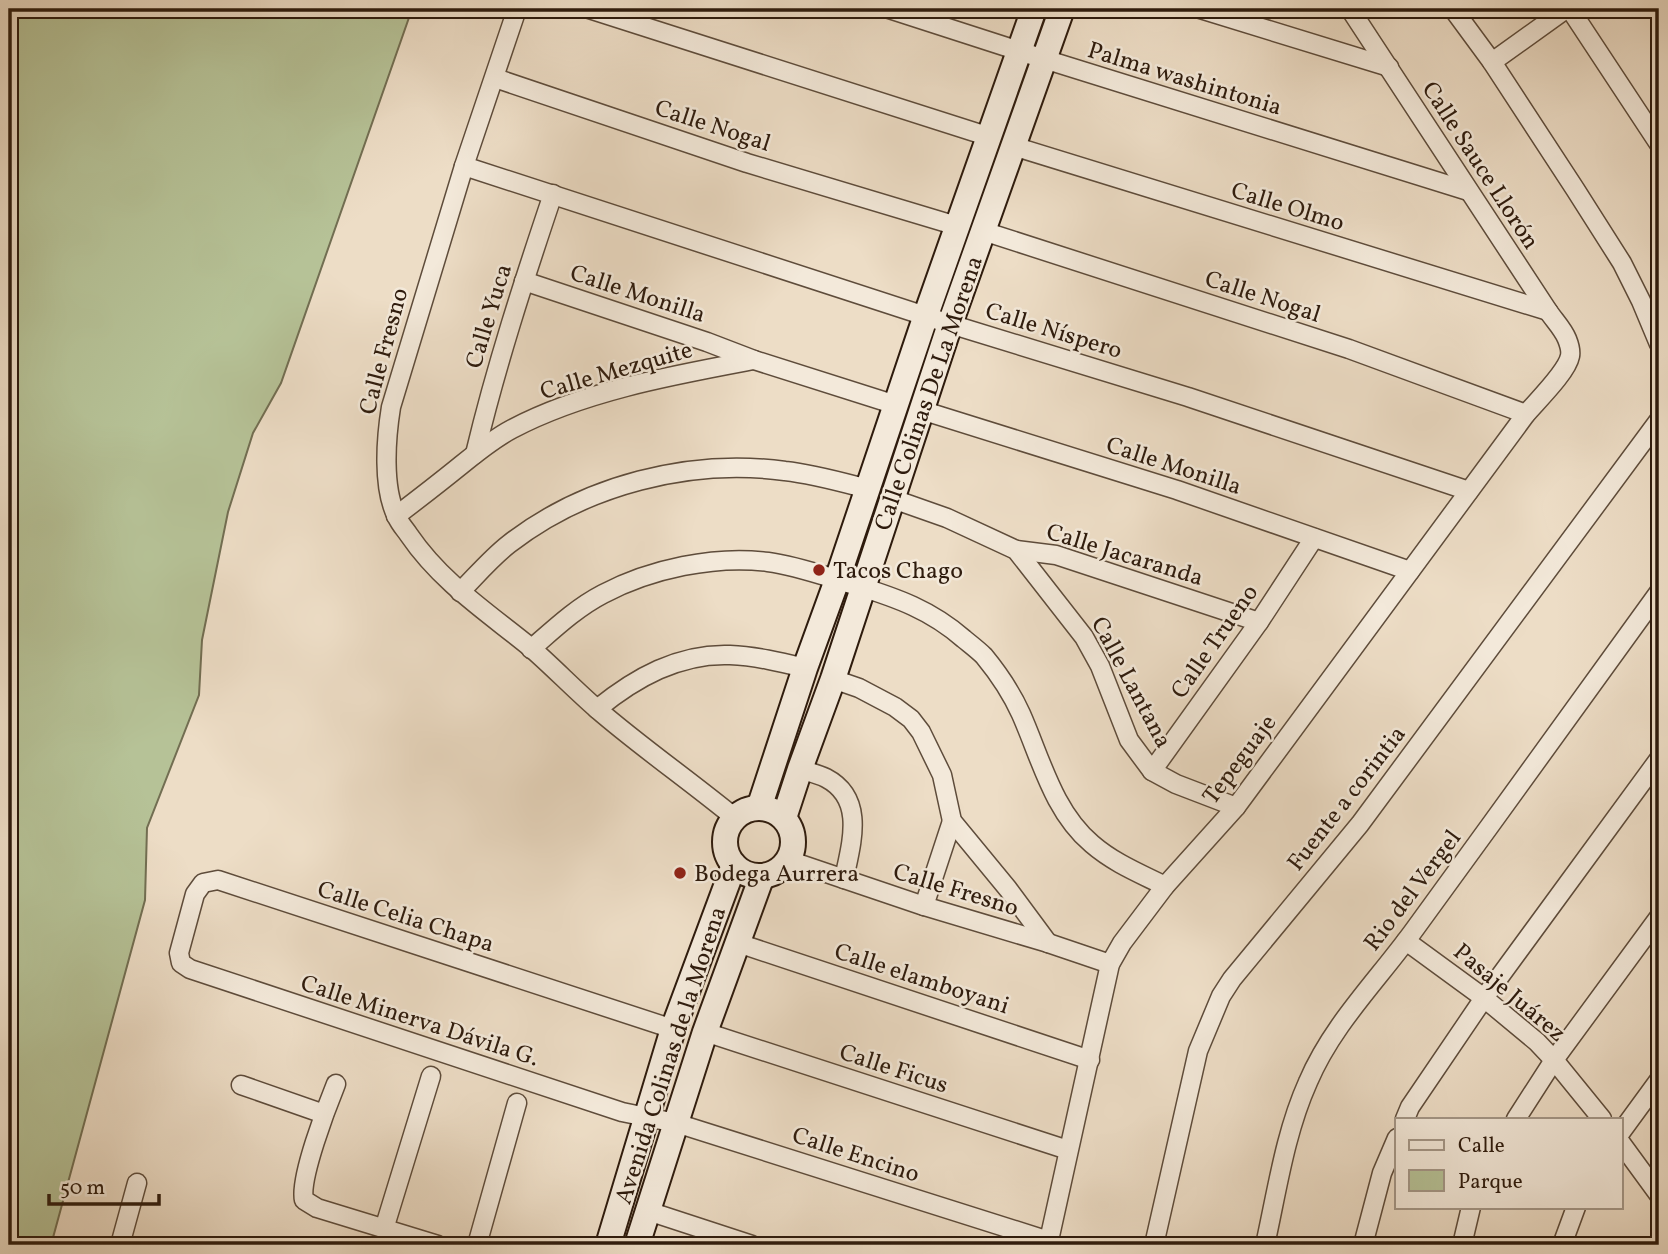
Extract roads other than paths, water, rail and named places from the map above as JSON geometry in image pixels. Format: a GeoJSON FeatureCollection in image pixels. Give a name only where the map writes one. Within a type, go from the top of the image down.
{"type":"FeatureCollection","features":[{"type":"Feature","properties":{"kind":"street","name":"Calle Fresno"},"geometry":{"type":"LineString","coordinates":[[517,9],[464,166],[391,407],[386,434],[386,465],[396,516],[444,578],[531,649],[597,709],[735,818]]}},
{"type":"Feature","properties":{"kind":"street"},"geometry":{"type":"LineString","coordinates":[[589,9],[990,137]]}},
{"type":"Feature","properties":{"kind":"street","name":"Palma washintonia"},"geometry":{"type":"LineString","coordinates":[[889,9],[1044,60],[1468,191]]}},
{"type":"Feature","properties":{"kind":"street","name":"Calle Colinas De La Morena"},"geometry":{"type":"LineString","coordinates":[[759,808],[804,668],[837,580],[895,405],[1034,9]]}},
{"type":"Feature","properties":{"kind":"street","name":"Calle Colinas De La Morena"},"geometry":{"type":"LineString","coordinates":[[784,818],[833,680],[950,324],[1062,9]]}},
{"type":"Feature","properties":{"kind":"street"},"geometry":{"type":"LineString","coordinates":[[1200,9],[1389,67]]}},
{"type":"Feature","properties":{"kind":"street","name":"Calle Sauce Llorón"},"geometry":{"type":"LineString","coordinates":[[1350,9],[1566,337],[1570,348]]}},
{"type":"Feature","properties":{"kind":"street"},"geometry":{"type":"LineString","coordinates":[[1453,9],[1492,62],[1576,189],[1622,263],[1657,331]]}},
{"type":"Feature","properties":{"kind":"street"},"geometry":{"type":"LineString","coordinates":[[1492,62],[1568,9],[1659,144]]}},
{"type":"Feature","properties":{"kind":"street","name":"Calle Nogal"},"geometry":{"type":"LineString","coordinates":[[495,78],[747,163],[957,226]]}},
{"type":"Feature","properties":{"kind":"street","name":"Calle Olmo"},"geometry":{"type":"LineString","coordinates":[[1013,146],[1548,312]]}},
{"type":"Feature","properties":{"kind":"street","name":"Calle Níspero"},"geometry":{"type":"LineString","coordinates":[[464,166],[950,324],[1188,397],[1469,491]]}},
{"type":"Feature","properties":{"kind":"street","name":"Calle Yuca"},"geometry":{"type":"LineString","coordinates":[[475,454],[487,402],[553,194]]}},
{"type":"Feature","properties":{"kind":"street","name":"Calle Nogal"},"geometry":{"type":"LineString","coordinates":[[983,231],[1349,349],[1526,414]]}},
{"type":"Feature","properties":{"kind":"street","name":"Calle Monilla"},"geometry":{"type":"LineString","coordinates":[[524,281],[895,405]]}},
{"type":"Feature","properties":{"kind":"street","name":"Tepeguaje"},"geometry":{"type":"LineString","coordinates":[[1049,1243],[1110,964],[1122,943],[1165,886],[1236,807],[1526,414],[1567,365],[1570,348]]}},
{"type":"Feature","properties":{"kind":"street","name":"Calle Mezquite"},"geometry":{"type":"LineString","coordinates":[[396,516],[475,454],[511,430],[548,413],[593,397],[665,378],[754,360]]}},
{"type":"Feature","properties":{"kind":"street","name":"Calle Monilla"},"geometry":{"type":"LineString","coordinates":[[921,410],[1177,490],[1410,571]]}},
{"type":"Feature","properties":{"kind":"street","name":"Fuente a corintia"},"geometry":{"type":"LineString","coordinates":[[1154,1245],[1198,1051],[1221,996],[1232,979],[1360,824],[1659,420]]}},
{"type":"Feature","properties":{"kind":"street"},"geometry":{"type":"LineString","coordinates":[[460,592],[508,545],[534,527],[609,490],[655,477],[698,470],[784,470],[868,489]]}},
{"type":"Feature","properties":{"kind":"street","name":"Calle Lantana"},"geometry":{"type":"LineString","coordinates":[[892,499],[947,518],[1016,550],[1084,637],[1100,666],[1129,740],[1152,771],[1176,784],[1236,807]]}},
{"type":"Feature","properties":{"kind":"street","name":"Calle Trueno"},"geometry":{"type":"LineString","coordinates":[[1152,771],[1259,622],[1314,538]]}},
{"type":"Feature","properties":{"kind":"street","name":"Calle Jacaranda"},"geometry":{"type":"LineString","coordinates":[[1016,550],[1056,555],[1259,622]]}},
{"type":"Feature","properties":{"kind":"street"},"geometry":{"type":"LineString","coordinates":[[531,649],[573,613],[603,594],[670,569],[704,562],[767,562],[896,598],[923,609],[950,626],[983,655],[1003,682],[1020,713],[1051,789],[1067,816],[1089,842],[1115,862],[1165,886]]}},
{"type":"Feature","properties":{"kind":"street","name":"Rio del Vergel"},"geometry":{"type":"LineString","coordinates":[[1265,1245],[1290,1135],[1307,1083],[1339,1025],[1406,941],[1659,592]]}},
{"type":"Feature","properties":{"kind":"street"},"geometry":{"type":"LineString","coordinates":[[597,709],[639,678],[664,667],[698,658],[727,655],[756,657],[804,668]]}},
{"type":"Feature","properties":{"kind":"street"},"geometry":{"type":"LineString","coordinates":[[833,680],[859,688],[895,707],[911,719],[921,732],[942,775],[952,821],[1048,943]]}},
{"type":"Feature","properties":{"kind":"street"},"geometry":{"type":"LineString","coordinates":[[1405,1118],[1410,1107],[1484,998],[1659,759]]}},
{"type":"Feature","properties":{"kind":"street"},"geometry":{"type":"LineString","coordinates":[[800,769],[824,777],[843,791],[847,799],[853,830],[844,879]]}},
{"type":"Feature","properties":{"kind":"street"},"geometry":{"type":"LineString","coordinates":[[759,808],[768,809],[784,818],[793,834],[792,852],[781,868],[772,874],[752,876],[742,872],[728,856],[726,836],[735,818],[759,808]]}},
{"type":"Feature","properties":{"kind":"street"},"geometry":{"type":"LineString","coordinates":[[924,906],[952,821]]}},
{"type":"Feature","properties":{"kind":"street","name":"Calle Fresno"},"geometry":{"type":"LineString","coordinates":[[788,860],[1110,964]]}},
{"type":"Feature","properties":{"kind":"street","name":"Avenida Colinas de la Morena"},"geometry":{"type":"LineString","coordinates":[[608,1245],[673,1029],[734,865]]}},
{"type":"Feature","properties":{"kind":"street","name":"Avenida Colinas de la Morena"},"geometry":{"type":"LineString","coordinates":[[637,1245],[705,1032],[762,876]]}},
{"type":"Feature","properties":{"kind":"street","name":"Calle Celia Chapa"},"geometry":{"type":"LineString","coordinates":[[181,963],[179,953],[195,894],[204,883],[218,880],[673,1029]]}},
{"type":"Feature","properties":{"kind":"street"},"geometry":{"type":"LineString","coordinates":[[1517,1118],[1554,1060],[1659,918]]}},
{"type":"Feature","properties":{"kind":"street","name":"Pasaje Juárez"},"geometry":{"type":"LineString","coordinates":[[1406,941],[1484,998],[1537,1042],[1601,1118]]}},
{"type":"Feature","properties":{"kind":"street","name":"Calle elamboyani"},"geometry":{"type":"LineString","coordinates":[[738,943],[1090,1059]]}},
{"type":"Feature","properties":{"kind":"street","name":"Calle Minerva Dávila G."},"geometry":{"type":"LineString","coordinates":[[181,963],[190,970],[596,1104],[647,1117]]}},
{"type":"Feature","properties":{"kind":"street","name":"Calle Ficus"},"geometry":{"type":"LineString","coordinates":[[705,1032],[1068,1150]]}},
{"type":"Feature","properties":{"kind":"street"},"geometry":{"type":"LineString","coordinates":[[384,1229],[431,1076]]}},
{"type":"Feature","properties":{"kind":"street"},"geometry":{"type":"LineString","coordinates":[[1622,1131],[1659,1080]]}},
{"type":"Feature","properties":{"kind":"street"},"geometry":{"type":"LineString","coordinates":[[336,1084],[324,1114],[303,1186],[304,1200],[317,1208],[438,1245]]}},
{"type":"Feature","properties":{"kind":"street"},"geometry":{"type":"LineString","coordinates":[[241,1085],[324,1114]]}},
{"type":"Feature","properties":{"kind":"street"},"geometry":{"type":"LineString","coordinates":[[477,1245],[517,1103]]}},
{"type":"Feature","properties":{"kind":"street","name":"Calle Encino"},"geometry":{"type":"LineString","coordinates":[[647,1117],[676,1123],[1049,1243]]}},
{"type":"Feature","properties":{"kind":"street"},"geometry":{"type":"LineString","coordinates":[[1363,1245],[1382,1173],[1395,1143]]}},
{"type":"Feature","properties":{"kind":"street"},"geometry":{"type":"LineString","coordinates":[[1622,1144],[1659,1195]]}},
{"type":"Feature","properties":{"kind":"street"},"geometry":{"type":"LineString","coordinates":[[120,1245],[137,1183]]}},
{"type":"Feature","properties":{"kind":"street"},"geometry":{"type":"LineString","coordinates":[[1462,1245],[1471,1208]]}},
{"type":"Feature","properties":{"kind":"street"},"geometry":{"type":"LineString","coordinates":[[1562,1245],[1576,1208]]}},
{"type":"Feature","properties":{"kind":"street"},"geometry":{"type":"LineString","coordinates":[[648,1211],[752,1245]]}},
{"type":"Feature","properties":{"kind":"place","name":"Tacos Chago"},"geometry":{"type":"Point","coordinates":[819,570]}},
{"type":"Feature","properties":{"kind":"place","name":"Bodega Aurrera"},"geometry":{"type":"Point","coordinates":[680,873]}}]}
